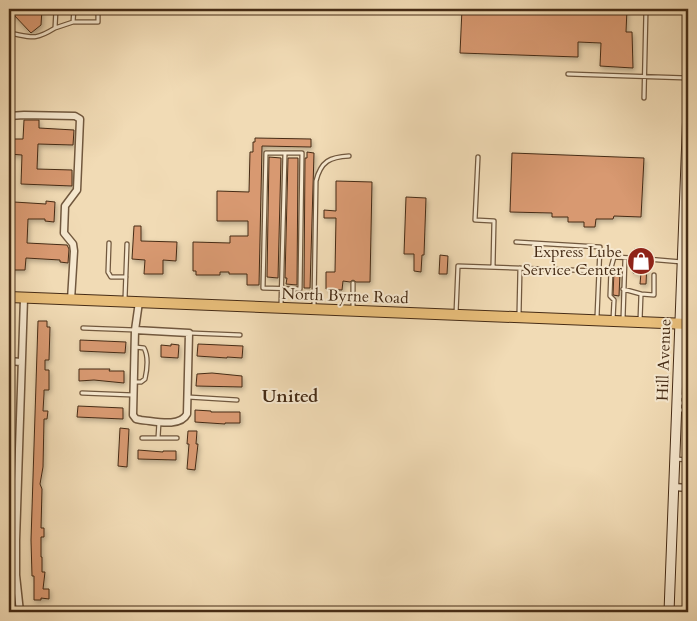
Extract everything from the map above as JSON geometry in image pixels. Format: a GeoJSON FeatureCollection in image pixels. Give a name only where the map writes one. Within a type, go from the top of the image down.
{"type":"FeatureCollection","features":[{"type":"Feature","properties":{"kind":"main road","name":"Hill Avenue"},"geometry":{"type":"LineString","coordinates":[[668,612],[677,404],[684,356],[688,109]]}},
{"type":"Feature","properties":{"kind":"main road","name":"North Byrne Road"},"geometry":{"type":"LineString","coordinates":[[9,297],[684,323]]}},
{"type":"Feature","properties":{"kind":"street"},"geometry":{"type":"LineString","coordinates":[[9,116],[24,114],[75,116],[80,119],[77,190],[65,206],[64,233],[73,244],[74,251],[72,300]]}},
{"type":"Feature","properties":{"kind":"street"},"geometry":{"type":"LineString","coordinates":[[20,612],[16,566],[24,298]]}},
{"type":"Feature","properties":{"kind":"street"},"geometry":{"type":"LineString","coordinates":[[135,330],[189,332],[187,414],[184,419],[178,422],[159,421],[136,419],[133,415],[134,347],[135,330],[139,302]]}},
{"type":"Feature","properties":{"kind":"street"},"geometry":{"type":"LineString","coordinates":[[9,361],[21,362]]}},
{"type":"Feature","properties":{"kind":"street"},"geometry":{"type":"LineString","coordinates":[[674,487],[688,488]]}},
{"type":"Feature","properties":{"kind":"lane"},"geometry":{"type":"LineString","coordinates":[[55,28],[56,9]]}},
{"type":"Feature","properties":{"kind":"lane"},"geometry":{"type":"LineString","coordinates":[[74,9],[74,22]]}},
{"type":"Feature","properties":{"kind":"lane"},"geometry":{"type":"LineString","coordinates":[[9,33],[35,38],[55,28],[74,22],[98,22],[98,9]]}},
{"type":"Feature","properties":{"kind":"lane"},"geometry":{"type":"LineString","coordinates":[[644,98],[646,9]]}},
{"type":"Feature","properties":{"kind":"lane"},"geometry":{"type":"LineString","coordinates":[[568,74],[688,78]]}},
{"type":"Feature","properties":{"kind":"lane"},"geometry":{"type":"LineString","coordinates":[[266,152],[285,153],[302,154],[300,289],[263,288],[266,152]]}},
{"type":"Feature","properties":{"kind":"lane"},"geometry":{"type":"LineString","coordinates":[[281,308],[285,153]]}},
{"type":"Feature","properties":{"kind":"lane"},"geometry":{"type":"LineString","coordinates":[[314,309],[316,181],[319,170],[330,159],[337,156],[349,156]]}},
{"type":"Feature","properties":{"kind":"lane"},"geometry":{"type":"LineString","coordinates":[[478,157],[476,220],[494,221],[492,266]]}},
{"type":"Feature","properties":{"kind":"lane"},"geometry":{"type":"LineString","coordinates":[[516,242],[600,247],[597,321]]}},
{"type":"Feature","properties":{"kind":"lane"},"geometry":{"type":"LineString","coordinates":[[109,243],[108,272],[111,276],[126,277]]}},
{"type":"Feature","properties":{"kind":"lane"},"geometry":{"type":"LineString","coordinates":[[124,302],[127,244]]}},
{"type":"Feature","properties":{"kind":"lane"},"geometry":{"type":"LineString","coordinates":[[618,321],[614,300],[610,296],[611,268],[614,257],[633,258]]}},
{"type":"Feature","properties":{"kind":"lane"},"geometry":{"type":"LineString","coordinates":[[618,321],[623,289],[624,258]]}},
{"type":"Feature","properties":{"kind":"lane"},"geometry":{"type":"LineString","coordinates":[[647,259],[685,261]]}},
{"type":"Feature","properties":{"kind":"lane"},"geometry":{"type":"LineString","coordinates":[[456,315],[458,266],[599,272]]}},
{"type":"Feature","properties":{"kind":"lane"},"geometry":{"type":"LineString","coordinates":[[519,318],[520,268]]}},
{"type":"Feature","properties":{"kind":"lane"},"geometry":{"type":"LineString","coordinates":[[623,289],[654,295],[654,275]]}},
{"type":"Feature","properties":{"kind":"lane"},"geometry":{"type":"LineString","coordinates":[[352,311],[353,283]]}},
{"type":"Feature","properties":{"kind":"lane"},"geometry":{"type":"LineString","coordinates":[[640,322],[641,294]]}},
{"type":"Feature","properties":{"kind":"lane"},"geometry":{"type":"LineString","coordinates":[[83,328],[135,330]]}},
{"type":"Feature","properties":{"kind":"lane"},"geometry":{"type":"LineString","coordinates":[[189,332],[240,335]]}},
{"type":"Feature","properties":{"kind":"lane"},"geometry":{"type":"LineString","coordinates":[[133,382],[141,382],[145,379],[147,364],[144,348],[134,347]]}},
{"type":"Feature","properties":{"kind":"lane"},"geometry":{"type":"LineString","coordinates":[[82,393],[133,395]]}},
{"type":"Feature","properties":{"kind":"lane"},"geometry":{"type":"LineString","coordinates":[[677,404],[688,393]]}},
{"type":"Feature","properties":{"kind":"lane"},"geometry":{"type":"LineString","coordinates":[[187,397],[237,400]]}},
{"type":"Feature","properties":{"kind":"lane"},"geometry":{"type":"LineString","coordinates":[[677,404],[688,403]]}},
{"type":"Feature","properties":{"kind":"lane"},"geometry":{"type":"LineString","coordinates":[[677,404],[688,410]]}},
{"type":"Feature","properties":{"kind":"lane"},"geometry":{"type":"LineString","coordinates":[[158,438],[159,421]]}},
{"type":"Feature","properties":{"kind":"lane"},"geometry":{"type":"LineString","coordinates":[[142,438],[177,438]]}},
{"type":"Feature","properties":{"kind":"lane"},"geometry":{"type":"LineString","coordinates":[[675,459],[688,460]]}},
{"type":"Feature","properties":{"kind":"building"},"geometry":{"type":"Polygon","coordinates":[[[9,9],[42,9],[41,25],[31,33],[13,14],[9,18],[9,9]]]}},
{"type":"Feature","properties":{"kind":"building"},"geometry":{"type":"Polygon","coordinates":[[[462,9],[627,9],[626,32],[632,32],[633,68],[600,66],[601,43],[578,42],[578,57],[460,53],[462,9]]]}},
{"type":"Feature","properties":{"kind":"building"},"geometry":{"type":"Polygon","coordinates":[[[24,120],[39,120],[39,128],[74,130],[73,145],[38,144],[37,169],[72,170],[72,186],[21,184],[22,155],[9,154],[9,139],[23,139],[24,120]]]}},
{"type":"Feature","properties":{"kind":"building"},"geometry":{"type":"Polygon","coordinates":[[[255,138],[311,139],[311,147],[262,146],[259,285],[247,285],[247,274],[220,272],[220,275],[196,275],[196,271],[193,271],[193,242],[230,243],[230,236],[248,236],[248,221],[217,221],[217,191],[249,192],[250,152],[253,152],[255,138]]]}},
{"type":"Feature","properties":{"kind":"building"},"geometry":{"type":"Polygon","coordinates":[[[307,152],[314,153],[310,288],[304,288],[305,158],[307,158],[307,152]]]}},
{"type":"Feature","properties":{"kind":"building"},"geometry":{"type":"Polygon","coordinates":[[[512,153],[644,158],[641,217],[614,216],[613,219],[596,219],[595,227],[584,227],[584,222],[568,222],[568,217],[552,217],[552,213],[510,212],[512,153]]]}},
{"type":"Feature","properties":{"kind":"building"},"geometry":{"type":"Polygon","coordinates":[[[269,157],[281,158],[278,278],[267,277],[269,157]]]}},
{"type":"Feature","properties":{"kind":"building"},"geometry":{"type":"Polygon","coordinates":[[[288,158],[298,158],[297,285],[286,284],[287,278],[285,278],[288,158]]]}},
{"type":"Feature","properties":{"kind":"building"},"geometry":{"type":"Polygon","coordinates":[[[336,181],[372,182],[370,282],[343,281],[342,290],[326,289],[326,272],[335,272],[336,218],[324,218],[324,210],[336,211],[336,181]]]}},
{"type":"Feature","properties":{"kind":"building"},"geometry":{"type":"Polygon","coordinates":[[[406,197],[426,198],[424,255],[422,255],[421,272],[414,271],[414,254],[404,254],[406,197]]]}},
{"type":"Feature","properties":{"kind":"building"},"geometry":{"type":"Polygon","coordinates":[[[46,201],[55,202],[54,222],[45,221],[45,219],[28,219],[27,243],[67,245],[69,249],[68,263],[60,262],[60,260],[26,258],[25,270],[11,270],[12,252],[9,252],[9,237],[13,237],[14,202],[46,204],[46,201]]]}},
{"type":"Feature","properties":{"kind":"building"},"geometry":{"type":"Polygon","coordinates":[[[134,226],[141,226],[141,241],[177,242],[176,261],[163,260],[163,274],[144,274],[145,260],[132,259],[134,226]]]}},
{"type":"Feature","properties":{"kind":"building"},"geometry":{"type":"Polygon","coordinates":[[[634,249],[648,250],[648,256],[644,259],[647,262],[646,284],[640,284],[641,273],[633,273],[633,261],[636,258],[633,255],[634,249]]]}},
{"type":"Feature","properties":{"kind":"building"},"geometry":{"type":"Polygon","coordinates":[[[440,255],[448,256],[447,274],[439,274],[440,255]]]}},
{"type":"Feature","properties":{"kind":"building"},"geometry":{"type":"Polygon","coordinates":[[[614,271],[620,272],[619,296],[613,295],[614,271]]]}},
{"type":"Feature","properties":{"kind":"building"},"geometry":{"type":"Polygon","coordinates":[[[38,321],[47,321],[47,327],[50,327],[49,360],[45,360],[45,370],[49,370],[49,390],[44,390],[43,411],[48,411],[47,419],[44,419],[43,467],[40,484],[42,489],[41,528],[44,528],[44,537],[41,537],[42,572],[45,572],[43,589],[49,589],[49,599],[41,598],[41,600],[34,600],[31,540],[38,321]]]}},
{"type":"Feature","properties":{"kind":"building"},"geometry":{"type":"Polygon","coordinates":[[[80,340],[126,342],[125,353],[80,351],[80,340]]]}},
{"type":"Feature","properties":{"kind":"building"},"geometry":{"type":"Polygon","coordinates":[[[171,344],[179,345],[178,358],[161,357],[161,345],[171,346],[171,344]]]}},
{"type":"Feature","properties":{"kind":"building"},"geometry":{"type":"Polygon","coordinates":[[[198,344],[243,346],[242,358],[197,356],[198,344]]]}},
{"type":"Feature","properties":{"kind":"building"},"geometry":{"type":"Polygon","coordinates":[[[79,369],[124,371],[124,383],[94,380],[79,381],[79,369]]]}},
{"type":"Feature","properties":{"kind":"building"},"geometry":{"type":"Polygon","coordinates":[[[212,373],[242,376],[242,387],[196,386],[197,374],[212,373]]]}},
{"type":"Feature","properties":{"kind":"building"},"geometry":{"type":"Polygon","coordinates":[[[78,406],[123,408],[123,419],[77,417],[78,406]]]}},
{"type":"Feature","properties":{"kind":"building"},"geometry":{"type":"Polygon","coordinates":[[[195,410],[240,412],[240,423],[195,422],[195,410]]]}},
{"type":"Feature","properties":{"kind":"building"},"geometry":{"type":"Polygon","coordinates":[[[120,428],[129,429],[127,467],[118,466],[120,428]]]}},
{"type":"Feature","properties":{"kind":"building"},"geometry":{"type":"Polygon","coordinates":[[[188,431],[197,431],[196,444],[198,444],[195,470],[187,469],[188,431]]]}},
{"type":"Feature","properties":{"kind":"building"},"geometry":{"type":"Polygon","coordinates":[[[138,450],[176,451],[176,460],[138,459],[138,450]]]}},
{"type":"Feature","properties":{"kind":"place","name":"Express Lube Service Center"},"geometry":{"type":"Point","coordinates":[641,261]}},
{"type":"Feature","properties":{"kind":"district","name":"United"},"geometry":{"type":"Point","coordinates":[290,396]}}]}
